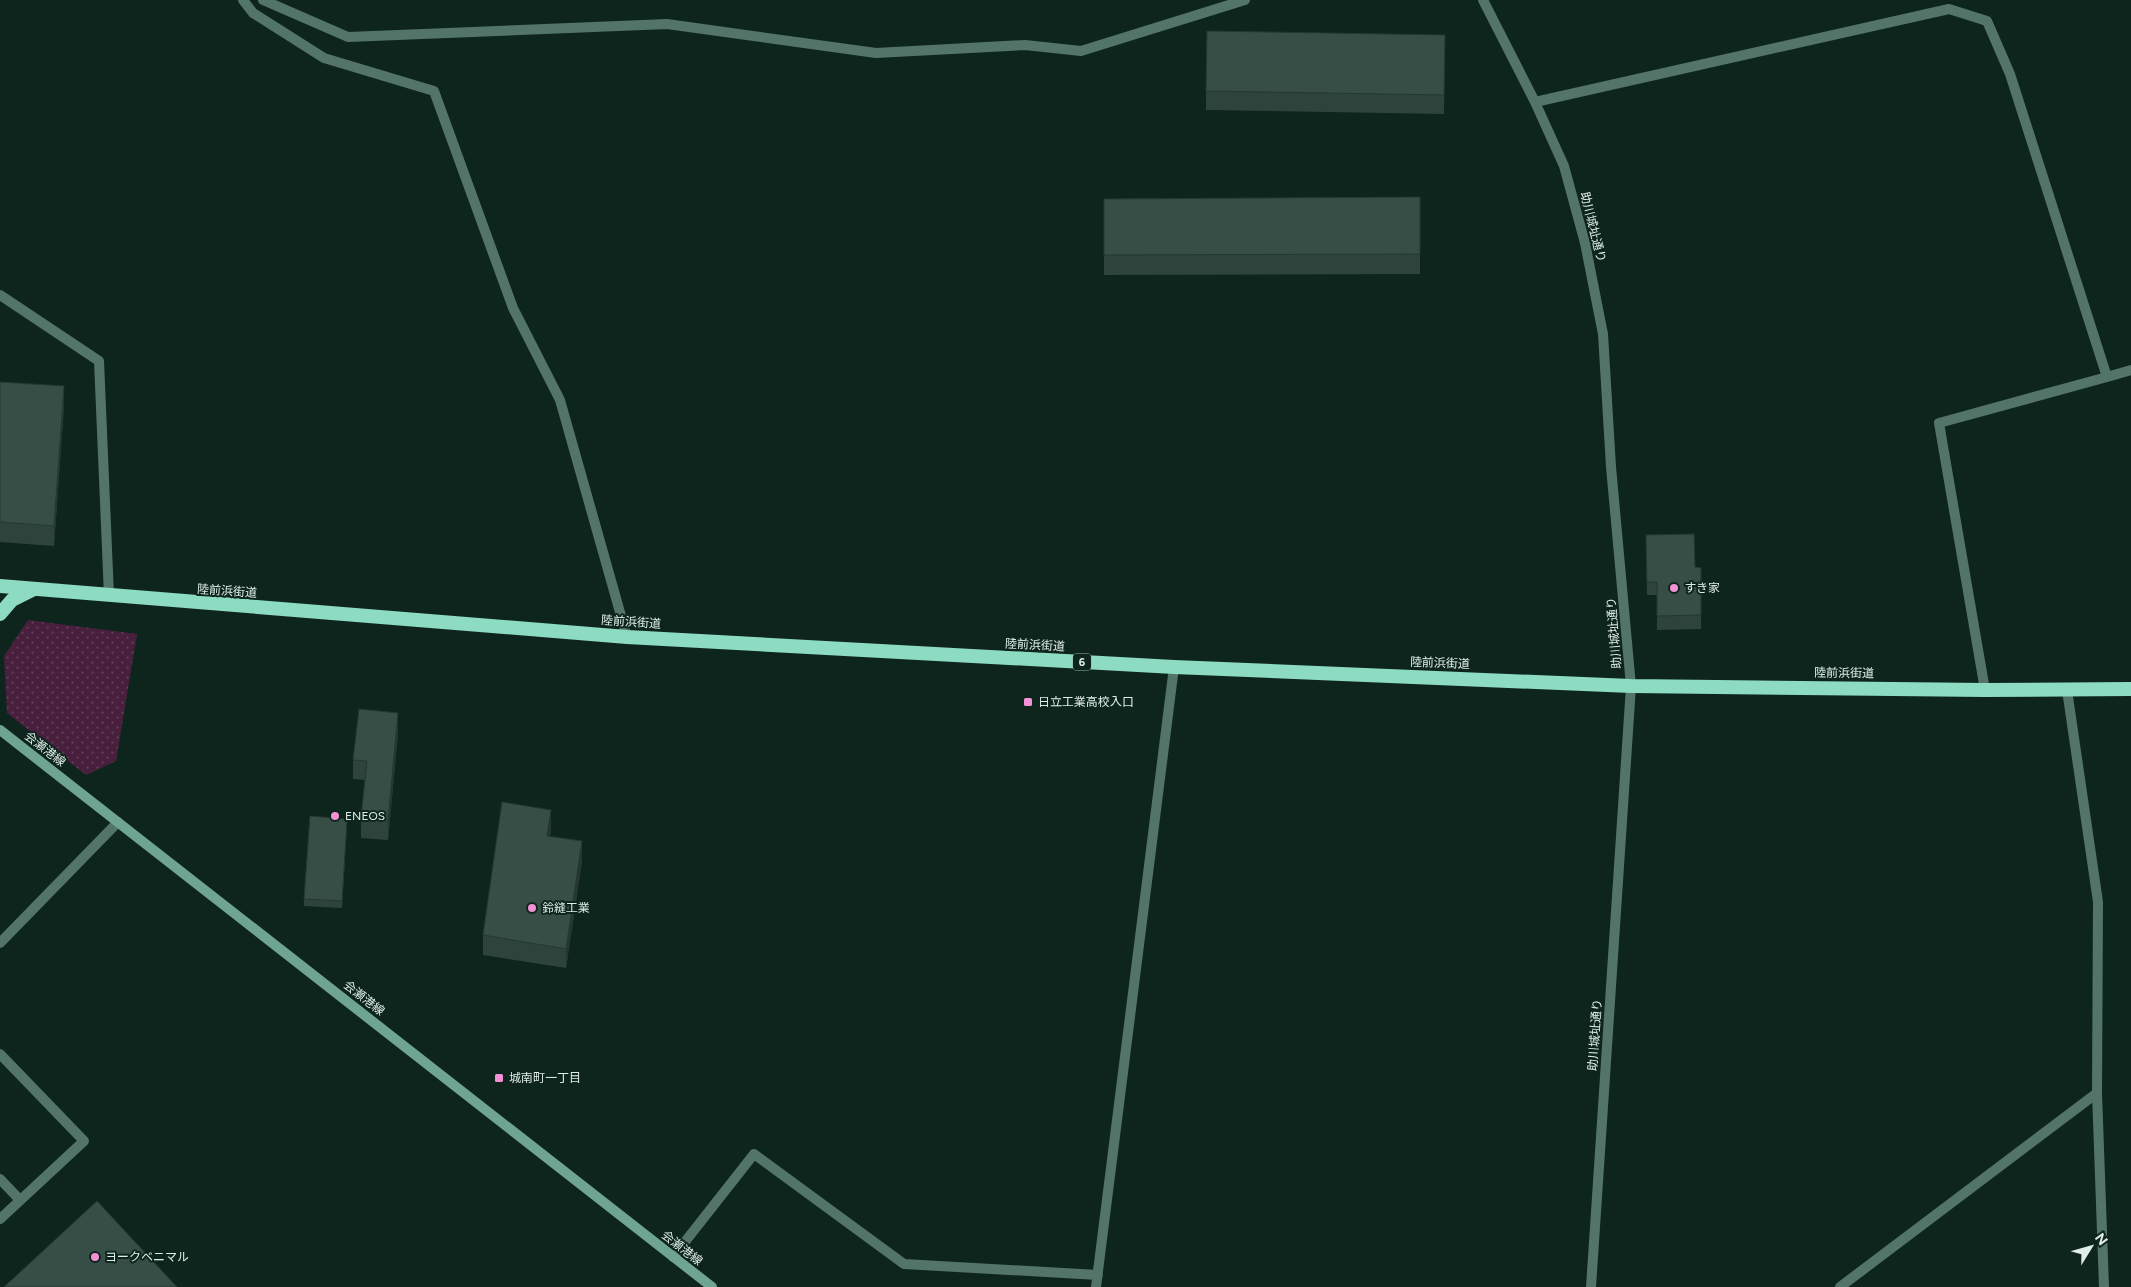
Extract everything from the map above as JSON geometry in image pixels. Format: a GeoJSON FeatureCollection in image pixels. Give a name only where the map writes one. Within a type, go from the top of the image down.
{"type":"FeatureCollection","features":[{"type":"Feature","properties":{"kind":"highway","name":"陸前浜街道"},"geometry":{"type":"LineString","coordinates":[[0,586],[627,637],[1174,667],[1632,686],[2131,690]]}},
{"type":"Feature","properties":{"kind":"highway"},"geometry":{"type":"LineString","coordinates":[[0,614],[12,600],[34,588]]}},
{"type":"Feature","properties":{"kind":"main road","name":"会瀬港線"},"geometry":{"type":"LineString","coordinates":[[0,730],[712,1287]]}},
{"type":"Feature","properties":{"kind":"street"},"geometry":{"type":"LineString","coordinates":[[243,0],[253,13],[324,58],[434,92],[513,308],[560,400],[627,637]]}},
{"type":"Feature","properties":{"kind":"street"},"geometry":{"type":"LineString","coordinates":[[263,0],[348,36],[667,24],[876,53],[1025,45],[1081,51],[1246,0]]}},
{"type":"Feature","properties":{"kind":"street","name":"助川城址通り"},"geometry":{"type":"LineString","coordinates":[[1483,0],[1535,102],[1564,166],[1586,243],[1603,334],[1611,468],[1632,686],[1591,1287]]}},
{"type":"Feature","properties":{"kind":"street"},"geometry":{"type":"LineString","coordinates":[[1949,9],[1956,0]]}},
{"type":"Feature","properties":{"kind":"street"},"geometry":{"type":"LineString","coordinates":[[1535,102],[1949,9],[1987,21],[2010,74],[2107,377]]}},
{"type":"Feature","properties":{"kind":"street"},"geometry":{"type":"LineString","coordinates":[[0,295],[99,361],[109,596]]}},
{"type":"Feature","properties":{"kind":"street"},"geometry":{"type":"LineString","coordinates":[[1985,690],[1939,423],[2131,370]]}},
{"type":"Feature","properties":{"kind":"street"},"geometry":{"type":"LineString","coordinates":[[1096,1287],[1174,667]]}},
{"type":"Feature","properties":{"kind":"street"},"geometry":{"type":"LineString","coordinates":[[2067,690],[2098,902],[2098,1093],[2104,1287]]}},
{"type":"Feature","properties":{"kind":"street"},"geometry":{"type":"LineString","coordinates":[[0,943],[118,822]]}},
{"type":"Feature","properties":{"kind":"street"},"geometry":{"type":"LineString","coordinates":[[0,1054],[84,1141],[0,1219]]}},
{"type":"Feature","properties":{"kind":"street"},"geometry":{"type":"LineString","coordinates":[[1840,1287],[2098,1093]]}},
{"type":"Feature","properties":{"kind":"street"},"geometry":{"type":"LineString","coordinates":[[673,1257],[754,1154],[904,1264],[1098,1275]]}},
{"type":"Feature","properties":{"kind":"street"},"geometry":{"type":"LineString","coordinates":[[0,1179],[20,1200]]}},
{"type":"Feature","properties":{"kind":"shaded area"},"geometry":{"type":"Polygon","coordinates":[[[28,620],[137,634],[116,761],[86,775],[7,713],[4,656],[28,620]]]}},
{"type":"Feature","properties":{"kind":"building"},"geometry":{"type":"Polygon","coordinates":[[[1207,31],[1445,35],[1444,95],[1206,91],[1207,31]]]}},
{"type":"Feature","properties":{"kind":"building"},"geometry":{"type":"Polygon","coordinates":[[[1420,197],[1420,254],[1104,255],[1104,199],[1420,197]]]}},
{"type":"Feature","properties":{"kind":"building"},"geometry":{"type":"Polygon","coordinates":[[[0,382],[64,386],[54,526],[0,522],[0,382]]]}},
{"type":"Feature","properties":{"kind":"building","name":"すき家"},"geometry":{"type":"Polygon","coordinates":[[[1694,534],[1695,567],[1701,568],[1701,615],[1657,616],[1657,582],[1647,582],[1646,535],[1694,534]]]}},
{"type":"Feature","properties":{"kind":"building"},"geometry":{"type":"Polygon","coordinates":[[[359,709],[398,713],[388,820],[361,818],[367,761],[353,760],[359,709]]]}},
{"type":"Feature","properties":{"kind":"building","name":"鈴縫工業"},"geometry":{"type":"Polygon","coordinates":[[[502,802],[551,810],[547,836],[582,841],[566,949],[483,935],[502,802]]]}},
{"type":"Feature","properties":{"kind":"building"},"geometry":{"type":"Polygon","coordinates":[[[310,816],[347,819],[342,901],[304,899],[310,816]]]}},
{"type":"Feature","properties":{"kind":"building"},"geometry":{"type":"Polygon","coordinates":[[[97,1201],[177,1287],[4,1287],[97,1201]]]}},
{"type":"Feature","properties":{"kind":"place","name":"すき家"},"geometry":{"type":"Point","coordinates":[1674,588]}},
{"type":"Feature","properties":{"kind":"place","name":"日立工業高校入口"},"geometry":{"type":"Point","coordinates":[1028,702]}},
{"type":"Feature","properties":{"kind":"place","name":"ENEOS"},"geometry":{"type":"Point","coordinates":[335,816]}},
{"type":"Feature","properties":{"kind":"place","name":"鈴縫工業"},"geometry":{"type":"Point","coordinates":[532,908]}},
{"type":"Feature","properties":{"kind":"place","name":"城南町一丁目"},"geometry":{"type":"Point","coordinates":[499,1078]}},
{"type":"Feature","properties":{"kind":"place","name":"ヨークベニマル"},"geometry":{"type":"Point","coordinates":[95,1257]}}]}
